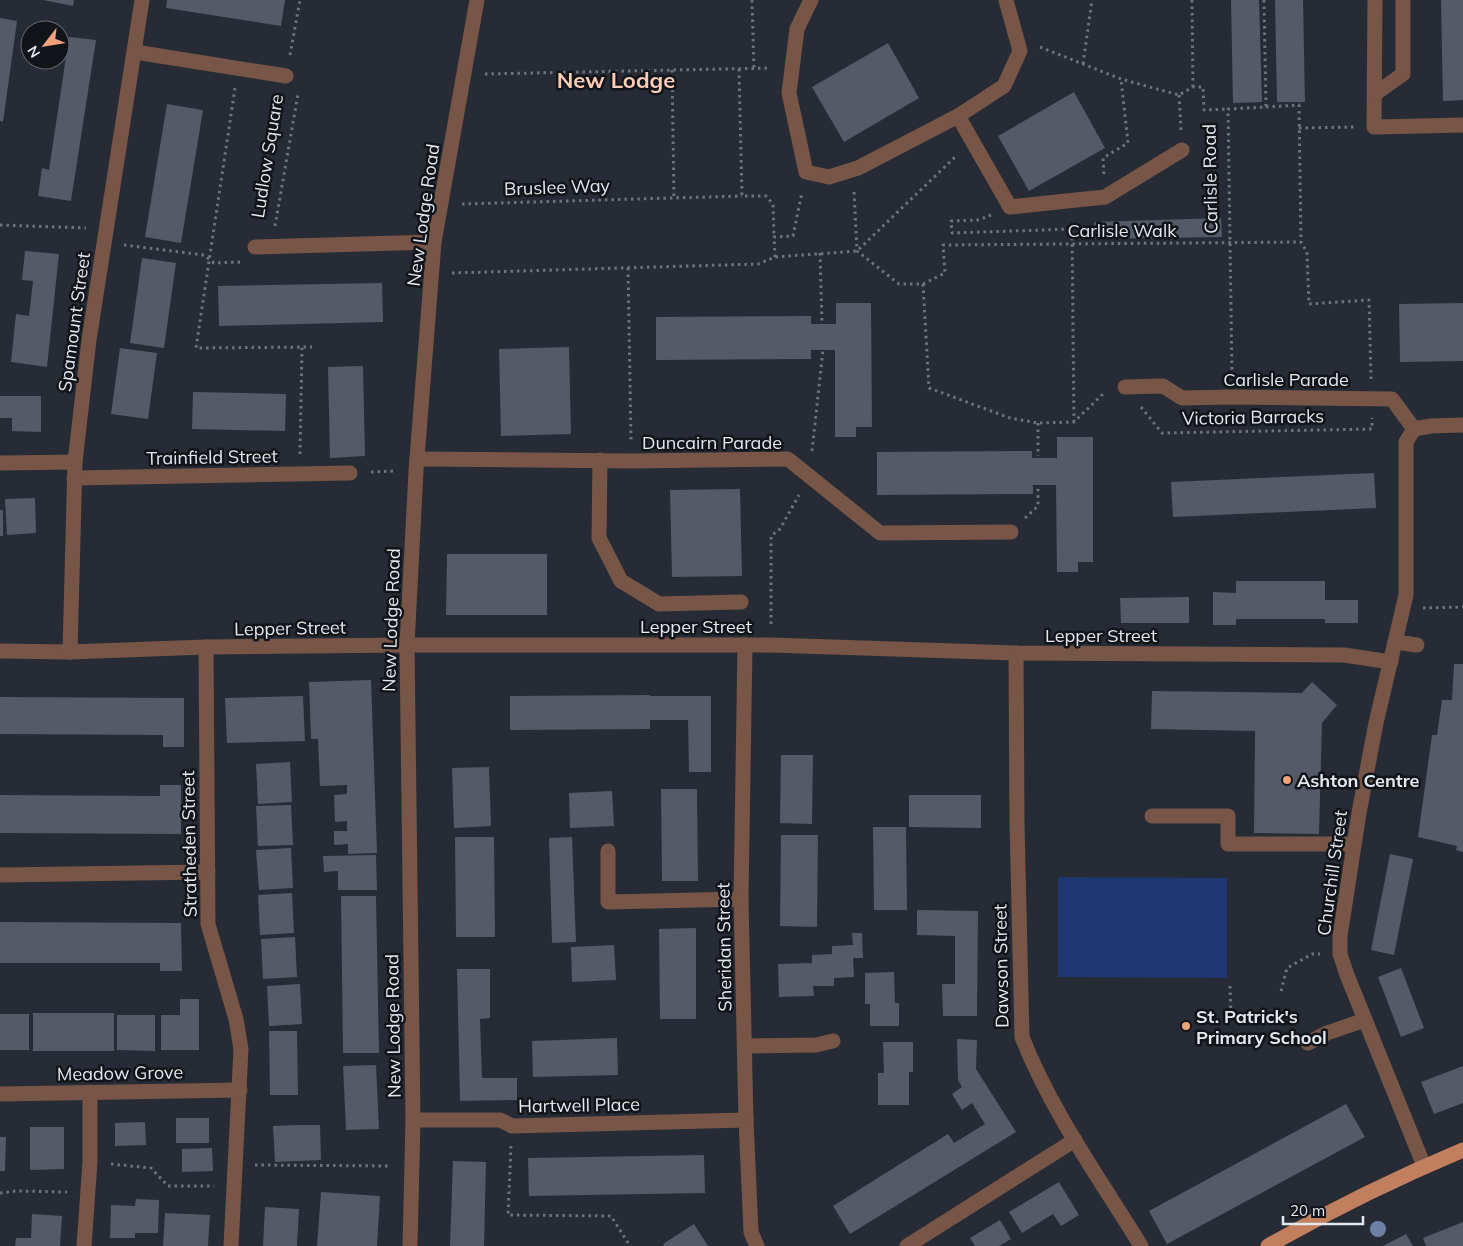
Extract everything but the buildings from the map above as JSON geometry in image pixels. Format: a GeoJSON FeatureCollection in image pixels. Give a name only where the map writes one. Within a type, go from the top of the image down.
{"type":"FeatureCollection","features":[{"type":"Feature","properties":{"kind":"main road"},"geometry":{"type":"LineString","coordinates":[[1278,1244],[1424,1166],[1463,1150]]}},
{"type":"Feature","properties":{"kind":"street","name":"Spamount Street"},"geometry":{"type":"LineString","coordinates":[[70,652],[74,462],[89,340],[142,0]]}},
{"type":"Feature","properties":{"kind":"street","name":"New Lodge Road"},"geometry":{"type":"LineString","coordinates":[[410,1246],[413,1120],[407,645],[417,465],[434,242],[477,0]]}},
{"type":"Feature","properties":{"kind":"street"},"geometry":{"type":"LineString","coordinates":[[811,0],[797,29],[789,94],[806,172],[829,176],[853,170],[958,116],[1004,86],[1020,51],[1006,0]]}},
{"type":"Feature","properties":{"kind":"street"},"geometry":{"type":"LineString","coordinates":[[1375,0],[1374,127],[1463,125]]}},
{"type":"Feature","properties":{"kind":"street"},"geometry":{"type":"LineString","coordinates":[[1375,94],[1403,74],[1403,0]]}},
{"type":"Feature","properties":{"kind":"street","name":"Ludlow Square"},"geometry":{"type":"LineString","coordinates":[[135,52],[286,76]]}},
{"type":"Feature","properties":{"kind":"street"},"geometry":{"type":"LineString","coordinates":[[958,116],[1010,207],[1105,197],[1182,150]]}},
{"type":"Feature","properties":{"kind":"street"},"geometry":{"type":"LineString","coordinates":[[255,247],[434,242]]}},
{"type":"Feature","properties":{"kind":"street","name":"Carlisle Parade"},"geometry":{"type":"LineString","coordinates":[[1125,387],[1163,386],[1182,398],[1232,396],[1392,399],[1414,429]]}},
{"type":"Feature","properties":{"kind":"street"},"geometry":{"type":"LineString","coordinates":[[1391,662],[1406,595],[1406,442],[1414,429],[1431,426],[1463,425]]}},
{"type":"Feature","properties":{"kind":"street","name":"Duncairn Parade"},"geometry":{"type":"LineString","coordinates":[[417,465],[600,460],[788,458],[880,533],[1011,532]]}},
{"type":"Feature","properties":{"kind":"street"},"geometry":{"type":"LineString","coordinates":[[600,460],[599,538],[621,581],[659,604],[741,602]]}},
{"type":"Feature","properties":{"kind":"street"},"geometry":{"type":"LineString","coordinates":[[0,463],[74,462]]}},
{"type":"Feature","properties":{"kind":"street","name":"Trainfield Street"},"geometry":{"type":"LineString","coordinates":[[74,478],[350,472]]}},
{"type":"Feature","properties":{"kind":"street"},"geometry":{"type":"LineString","coordinates":[[1395,642],[1417,645]]}},
{"type":"Feature","properties":{"kind":"street","name":"Lepper Street"},"geometry":{"type":"LineString","coordinates":[[0,651],[70,652],[206,647],[407,645],[771,645],[1016,653],[1344,655],[1391,662]]}},
{"type":"Feature","properties":{"kind":"street","name":"Sheridan Street"},"geometry":{"type":"LineString","coordinates":[[745,645],[742,899],[746,1120],[751,1232],[757,1246]]}},
{"type":"Feature","properties":{"kind":"street","name":"Stratheden Street"},"geometry":{"type":"LineString","coordinates":[[206,647],[208,924],[236,1019],[241,1049],[231,1246]]}},
{"type":"Feature","properties":{"kind":"street","name":"Dawson Street"},"geometry":{"type":"LineString","coordinates":[[1016,653],[1017,823],[1022,1038],[1033,1065],[1075,1140],[1141,1246]]}},
{"type":"Feature","properties":{"kind":"street","name":"Churchill Street"},"geometry":{"type":"LineString","coordinates":[[1391,662],[1376,723],[1354,844],[1340,936],[1340,954],[1424,1166]]}},
{"type":"Feature","properties":{"kind":"street"},"geometry":{"type":"LineString","coordinates":[[1152,816],[1228,816],[1228,844],[1354,844]]}},
{"type":"Feature","properties":{"kind":"street"},"geometry":{"type":"LineString","coordinates":[[608,851],[608,902],[742,899]]}},
{"type":"Feature","properties":{"kind":"street"},"geometry":{"type":"LineString","coordinates":[[0,875],[208,872]]}},
{"type":"Feature","properties":{"kind":"street"},"geometry":{"type":"LineString","coordinates":[[1308,1043],[1365,1020]]}},
{"type":"Feature","properties":{"kind":"street"},"geometry":{"type":"LineString","coordinates":[[745,1046],[816,1045],[833,1041]]}},
{"type":"Feature","properties":{"kind":"street","name":"Meadow Grove"},"geometry":{"type":"LineString","coordinates":[[0,1094],[240,1090]]}},
{"type":"Feature","properties":{"kind":"street"},"geometry":{"type":"LineString","coordinates":[[84,1246],[90,1162],[90,1092]]}},
{"type":"Feature","properties":{"kind":"street","name":"Hartwell Place"},"geometry":{"type":"LineString","coordinates":[[413,1120],[500,1120],[512,1126],[746,1120]]}},
{"type":"Feature","properties":{"kind":"street"},"geometry":{"type":"LineString","coordinates":[[907,1246],[1075,1140]]}},
{"type":"Feature","properties":{"kind":"path","name":"Ludlow Square"},"geometry":{"type":"LineString","coordinates":[[271,246],[298,90],[286,76],[300,0]]}},
{"type":"Feature","properties":{"kind":"path"},"geometry":{"type":"LineString","coordinates":[[752,0],[754,69]]}},
{"type":"Feature","properties":{"kind":"path"},"geometry":{"type":"LineString","coordinates":[[1083,64],[1092,0]]}},
{"type":"Feature","properties":{"kind":"path"},"geometry":{"type":"LineString","coordinates":[[1192,0],[1193,87]]}},
{"type":"Feature","properties":{"kind":"path"},"geometry":{"type":"LineString","coordinates":[[1264,0],[1266,107]]}},
{"type":"Feature","properties":{"kind":"path"},"geometry":{"type":"LineString","coordinates":[[1016,38],[1121,79],[1179,95],[1193,87],[1203,87],[1204,110],[1228,109]]}},
{"type":"Feature","properties":{"kind":"path"},"geometry":{"type":"LineString","coordinates":[[239,68],[196,348],[312,347]]}},
{"type":"Feature","properties":{"kind":"path"},"geometry":{"type":"LineString","coordinates":[[464,74],[792,68]]}},
{"type":"Feature","properties":{"kind":"path"},"geometry":{"type":"LineString","coordinates":[[739,69],[742,196]]}},
{"type":"Feature","properties":{"kind":"path"},"geometry":{"type":"LineString","coordinates":[[672,70],[674,198]]}},
{"type":"Feature","properties":{"kind":"path"},"geometry":{"type":"LineString","coordinates":[[1105,197],[1104,158],[1128,143],[1121,79]]}},
{"type":"Feature","properties":{"kind":"path"},"geometry":{"type":"LineString","coordinates":[[1179,95],[1182,150]]}},
{"type":"Feature","properties":{"kind":"path","name":"Carlisle Road"},"geometry":{"type":"LineString","coordinates":[[1232,396],[1228,109],[1299,105],[1299,128]]}},
{"type":"Feature","properties":{"kind":"path"},"geometry":{"type":"LineString","coordinates":[[1372,398],[1369,300],[1309,304],[1307,252],[1301,242],[1299,128],[1374,127]]}},
{"type":"Feature","properties":{"kind":"path"},"geometry":{"type":"LineString","coordinates":[[432,274],[758,264],[774,257],[857,251],[973,141]]}},
{"type":"Feature","properties":{"kind":"path"},"geometry":{"type":"LineString","coordinates":[[853,170],[857,251],[899,284],[924,284],[929,388],[1010,418],[1038,423],[1074,422],[1110,388],[1125,387]]}},
{"type":"Feature","properties":{"kind":"path"},"geometry":{"type":"LineString","coordinates":[[774,237],[793,236],[806,172]]}},
{"type":"Feature","properties":{"kind":"path","name":"Bruslee Way"},"geometry":{"type":"LineString","coordinates":[[441,205],[766,196],[773,204],[774,257]]}},
{"type":"Feature","properties":{"kind":"path"},"geometry":{"type":"LineString","coordinates":[[0,226],[106,236],[204,255],[214,263],[241,262],[255,247]]}},
{"type":"Feature","properties":{"kind":"path","name":"Carlisle Walk"},"geometry":{"type":"LineString","coordinates":[[924,284],[945,273],[943,245],[1301,242]]}},
{"type":"Feature","properties":{"kind":"path"},"geometry":{"type":"LineString","coordinates":[[1072,244],[1074,422]]}},
{"type":"Feature","properties":{"kind":"path"},"geometry":{"type":"LineString","coordinates":[[820,254],[822,324]]}},
{"type":"Feature","properties":{"kind":"path"},"geometry":{"type":"LineString","coordinates":[[628,268],[632,461]]}},
{"type":"Feature","properties":{"kind":"path"},"geometry":{"type":"LineString","coordinates":[[299,474],[302,348]]}},
{"type":"Feature","properties":{"kind":"path"},"geometry":{"type":"LineString","coordinates":[[771,645],[771,536],[780,529],[810,476],[822,350]]}},
{"type":"Feature","properties":{"kind":"path","name":"Victoria Barracks"},"geometry":{"type":"LineString","coordinates":[[1125,387],[1162,432],[1372,429],[1372,398]]}},
{"type":"Feature","properties":{"kind":"path"},"geometry":{"type":"LineString","coordinates":[[1038,423],[1038,456]]}},
{"type":"Feature","properties":{"kind":"path"},"geometry":{"type":"LineString","coordinates":[[350,472],[417,465]]}},
{"type":"Feature","properties":{"kind":"path"},"geometry":{"type":"LineString","coordinates":[[1011,532],[1038,506],[1038,489]]}},
{"type":"Feature","properties":{"kind":"path"},"geometry":{"type":"LineString","coordinates":[[1403,609],[1463,607]]}},
{"type":"Feature","properties":{"kind":"path"},"geometry":{"type":"LineString","coordinates":[[1281,990],[1287,968],[1312,954],[1340,954]]}},
{"type":"Feature","properties":{"kind":"path"},"geometry":{"type":"LineString","coordinates":[[1230,986],[1231,1016]]}},
{"type":"Feature","properties":{"kind":"path"},"geometry":{"type":"LineString","coordinates":[[512,1126],[508,1215],[611,1216],[630,1246]]}},
{"type":"Feature","properties":{"kind":"path"},"geometry":{"type":"LineString","coordinates":[[90,1162],[151,1168],[168,1186],[235,1185]]}},
{"type":"Feature","properties":{"kind":"path"},"geometry":{"type":"LineString","coordinates":[[236,1165],[412,1166]]}},
{"type":"Feature","properties":{"kind":"path"},"geometry":{"type":"LineString","coordinates":[[0,1193],[16,1191],[88,1192]]}},
{"type":"Feature","properties":{"kind":"shaded area"},"geometry":{"type":"Polygon","coordinates":[[[1058,877],[1227,878],[1227,978],[1058,977],[1058,877]]]}},
{"type":"Feature","properties":{"kind":"place","name":"Ashton Centre"},"geometry":{"type":"Point","coordinates":[1287,780]}},
{"type":"Feature","properties":{"kind":"place","name":"St. Patrick's Primary School"},"geometry":{"type":"Point","coordinates":[1186,1026]}},
{"type":"Feature","properties":{"kind":"district","name":"New Lodge"},"geometry":{"type":"Point","coordinates":[616,80]}}]}
